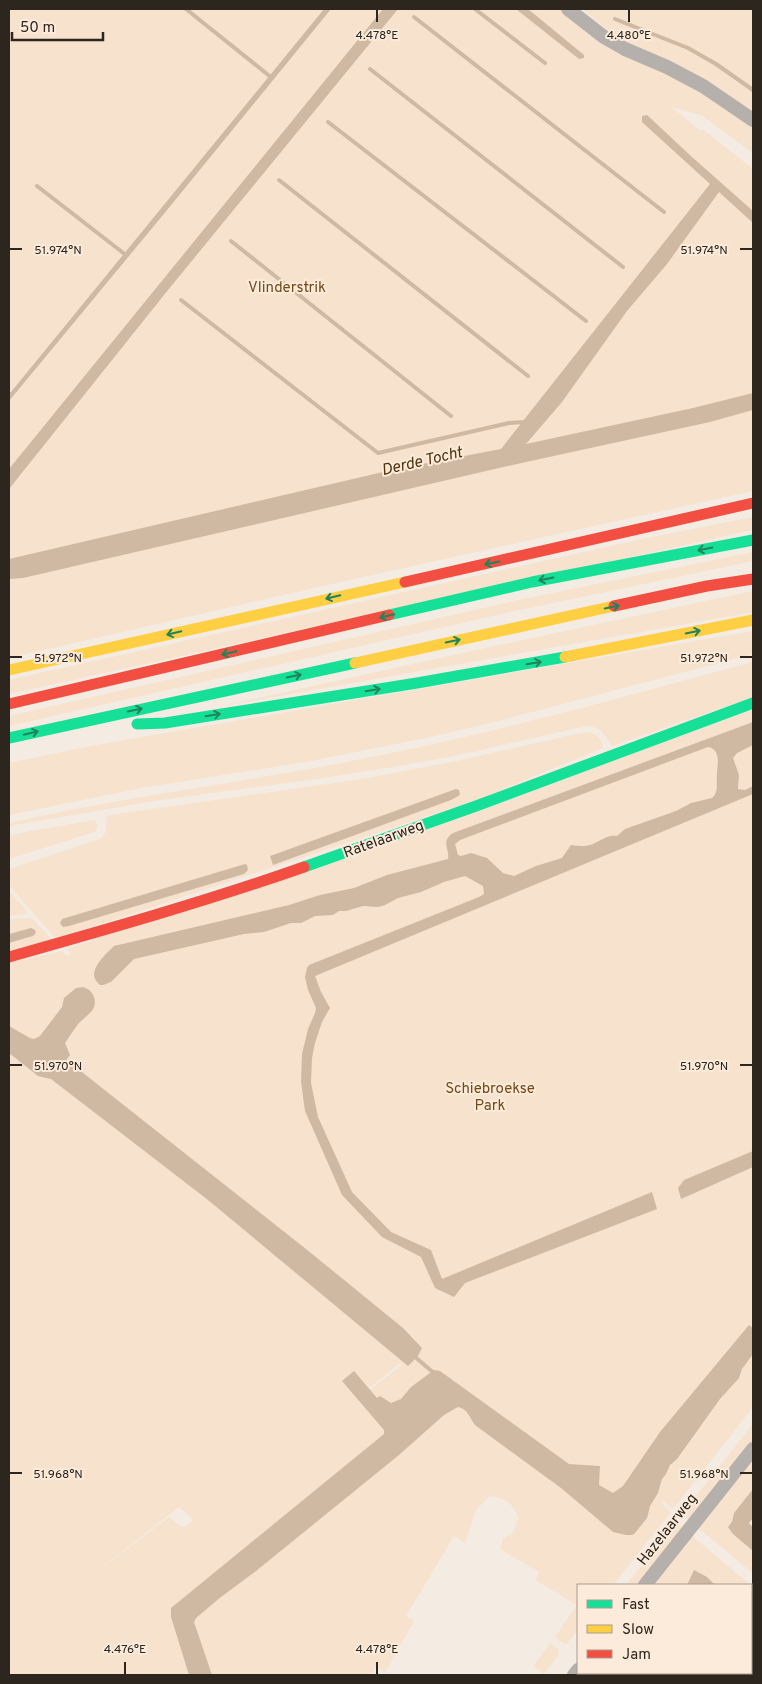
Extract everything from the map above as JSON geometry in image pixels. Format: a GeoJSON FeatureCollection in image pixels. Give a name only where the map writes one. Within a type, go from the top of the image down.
{"type":"FeatureCollection","features":[{"type":"Feature","properties":{"kind":"main road"},"geometry":{"type":"LineString","coordinates":[[9,670],[336,596],[625,534],[753,503]]}},
{"type":"Feature","properties":{"kind":"main road"},"geometry":{"type":"LineString","coordinates":[[625,534],[753,512]]}},
{"type":"Feature","properties":{"kind":"main road"},"geometry":{"type":"LineString","coordinates":[[9,704],[532,582],[753,540]]}},
{"type":"Feature","properties":{"kind":"main road"},"geometry":{"type":"LineString","coordinates":[[9,738],[688,591],[753,579]]}},
{"type":"Feature","properties":{"kind":"main road"},"geometry":{"type":"LineString","coordinates":[[54,728],[165,722],[408,685],[568,657],[753,620]]}},
{"type":"Feature","properties":{"kind":"main road","name":"Ratelaarweg"},"geometry":{"type":"LineString","coordinates":[[9,957],[171,912],[311,866],[394,837],[753,703]]}},
{"type":"Feature","properties":{"kind":"street"},"geometry":{"type":"LineString","coordinates":[[568,9],[625,49],[695,81],[753,120]]}},
{"type":"Feature","properties":{"kind":"street","name":"Hazelaarweg"},"geometry":{"type":"LineString","coordinates":[[646,1584],[753,1449]]}},
{"type":"Feature","properties":{"kind":"green space","name":"Vlinderstrik"},"geometry":{"type":"Polygon","coordinates":[[[9,9],[563,9],[688,82],[753,127],[753,153],[701,115],[671,107],[753,169],[753,491],[336,583],[9,658],[9,9]]]}},
{"type":"Feature","properties":{"kind":"green space"},"geometry":{"type":"Polygon","coordinates":[[[582,9],[753,9],[753,114],[683,68],[615,36],[582,9]]]}},
{"type":"Feature","properties":{"kind":"green space"},"geometry":{"type":"Polygon","coordinates":[[[753,517],[753,530],[9,694],[9,680],[652,537],[753,517]]]}},
{"type":"Feature","properties":{"kind":"green space"},"geometry":{"type":"Polygon","coordinates":[[[753,552],[753,561],[510,612],[9,726],[9,716],[514,601],[753,552]]]}},
{"type":"Feature","properties":{"kind":"green space"},"geometry":{"type":"Polygon","coordinates":[[[753,591],[753,612],[217,707],[504,644],[753,591]]]}},
{"type":"Feature","properties":{"kind":"green space"},"geometry":{"type":"Polygon","coordinates":[[[753,631],[753,654],[486,724],[305,762],[141,788],[9,815],[9,763],[91,746],[753,631]]]}},
{"type":"Feature","properties":{"kind":"green space"},"geometry":{"type":"Polygon","coordinates":[[[753,662],[753,697],[612,746],[599,729],[586,726],[459,755],[399,766],[160,800],[9,826],[9,823],[55,813],[289,773],[475,735],[753,662]]]}},
{"type":"Feature","properties":{"kind":"green space","name":"Schiebroekse Park"},"geometry":{"type":"Polygon","coordinates":[[[753,710],[753,1407],[673,1509],[664,1501],[662,1504],[671,1512],[614,1584],[577,1584],[577,1605],[535,1580],[539,1572],[500,1549],[503,1539],[513,1532],[519,1518],[508,1502],[490,1496],[476,1510],[465,1543],[454,1536],[406,1616],[414,1621],[385,1673],[376,1666],[370,1675],[9,1675],[9,963],[62,951],[67,956],[71,955],[67,949],[753,710]],[[400,1363],[369,1388],[354,1372],[358,1399],[402,1365],[400,1363]],[[179,1507],[73,1590],[169,1517],[183,1528],[194,1520],[179,1507]]]}},
{"type":"Feature","properties":{"kind":"green space"},"geometry":{"type":"Polygon","coordinates":[[[586,732],[598,737],[603,748],[473,801],[56,939],[9,885],[9,869],[100,839],[106,832],[107,817],[110,815],[362,779],[457,761],[586,732]]]}},
{"type":"Feature","properties":{"kind":"green space"},"geometry":{"type":"Polygon","coordinates":[[[95,820],[98,827],[94,832],[9,859],[9,835],[95,820]]]}},
{"type":"Feature","properties":{"kind":"green space"},"geometry":{"type":"Polygon","coordinates":[[[9,891],[26,910],[27,914],[9,916],[9,891]]]}},
{"type":"Feature","properties":{"kind":"green space"},"geometry":{"type":"Polygon","coordinates":[[[30,918],[52,940],[9,951],[9,943],[33,936],[36,933],[31,928],[9,934],[9,919],[30,918]]]}},
{"type":"Feature","properties":{"kind":"green space"},"geometry":{"type":"Polygon","coordinates":[[[753,1424],[753,1441],[690,1521],[682,1514],[753,1424]]]}},
{"type":"Feature","properties":{"kind":"green space"},"geometry":{"type":"Polygon","coordinates":[[[753,1457],[753,1489],[734,1513],[732,1522],[733,1534],[753,1551],[753,1573],[698,1528],[753,1457]]]}},
{"type":"Feature","properties":{"kind":"green space"},"geometry":{"type":"Polygon","coordinates":[[[676,1523],[684,1529],[640,1584],[627,1584],[676,1523]]]}},
{"type":"Feature","properties":{"kind":"green space"},"geometry":{"type":"Polygon","coordinates":[[[691,1535],[750,1584],[714,1584],[707,1577],[694,1570],[687,1584],[652,1584],[691,1535]]]}},
{"type":"Feature","properties":{"kind":"green space"},"geometry":{"type":"Polygon","coordinates":[[[752,1586],[753,1587],[752,1618],[752,1586]]]}},
{"type":"Feature","properties":{"kind":"green space","name":"Schiebroekse Park"},"geometry":{"type":"Polygon","coordinates":[[[577,1605],[577,1630],[566,1645],[555,1637],[577,1605]]]}},
{"type":"Feature","properties":{"kind":"green space"},"geometry":{"type":"Polygon","coordinates":[[[753,1639],[753,1675],[625,1675],[752,1674],[753,1639]]]}},
{"type":"Feature","properties":{"kind":"green space"},"geometry":{"type":"Polygon","coordinates":[[[550,1643],[558,1649],[559,1654],[544,1674],[533,1666],[550,1643]]]}},
{"type":"Feature","properties":{"kind":"shaded area"},"geometry":{"type":"Polygon","coordinates":[[[324,9],[331,9],[9,401],[9,392],[11,392],[324,9]]]}},
{"type":"Feature","properties":{"kind":"shaded area"},"geometry":{"type":"Polygon","coordinates":[[[383,9],[398,9],[168,290],[9,489],[9,469],[383,9]]]}},
{"type":"Feature","properties":{"kind":"shaded area"},"geometry":{"type":"Polygon","coordinates":[[[516,9],[528,9],[584,55],[584,58],[579,59],[516,9]]]}},
{"type":"Feature","properties":{"kind":"shaded area"},"geometry":{"type":"Polygon","coordinates":[[[647,115],[753,211],[753,223],[719,192],[667,264],[627,311],[562,402],[526,444],[753,393],[753,410],[710,422],[517,464],[23,578],[9,579],[9,559],[396,469],[501,449],[710,184],[642,122],[642,116],[647,115]]]}},
{"type":"Feature","properties":{"kind":"shaded area"},"geometry":{"type":"Polygon","coordinates":[[[753,722],[753,745],[737,753],[733,758],[739,775],[738,789],[745,790],[753,786],[753,794],[315,976],[330,1008],[322,1022],[312,1058],[311,1083],[318,1117],[352,1192],[391,1232],[431,1250],[442,1279],[652,1192],[657,1209],[465,1283],[454,1297],[435,1288],[421,1257],[382,1237],[342,1195],[305,1111],[301,1082],[302,1054],[308,1029],[316,1008],[308,990],[305,977],[309,965],[479,897],[484,894],[483,886],[465,876],[398,898],[378,907],[363,906],[339,911],[333,915],[315,916],[301,923],[291,923],[264,932],[244,934],[134,959],[111,982],[103,985],[100,985],[94,975],[98,964],[114,946],[289,905],[320,895],[354,888],[387,875],[448,859],[446,842],[453,833],[753,722]],[[708,747],[460,840],[455,844],[458,855],[471,853],[487,858],[503,873],[514,876],[536,866],[562,858],[571,845],[590,845],[607,837],[617,836],[625,829],[676,811],[691,803],[712,798],[716,790],[718,763],[717,755],[708,747]]]}},
{"type":"Feature","properties":{"kind":"shaded area"},"geometry":{"type":"Polygon","coordinates":[[[456,789],[459,790],[460,795],[451,800],[273,865],[270,856],[456,789]]]}},
{"type":"Feature","properties":{"kind":"shaded area"},"geometry":{"type":"Polygon","coordinates":[[[245,864],[248,870],[244,874],[69,926],[63,927],[60,923],[62,919],[245,864]]]}},
{"type":"Feature","properties":{"kind":"shaded area"},"geometry":{"type":"Polygon","coordinates":[[[31,928],[36,933],[33,936],[9,943],[9,934],[31,928]]]}},
{"type":"Feature","properties":{"kind":"shaded area"},"geometry":{"type":"Polygon","coordinates":[[[83,987],[90,991],[94,997],[95,1005],[65,1043],[70,1055],[67,1059],[67,1064],[73,1065],[403,1328],[422,1348],[418,1356],[408,1366],[208,1200],[51,1079],[38,1076],[9,1053],[9,1026],[30,1038],[34,1039],[40,1036],[62,1007],[64,998],[76,988],[83,987]]]}},
{"type":"Feature","properties":{"kind":"shaded area"},"geometry":{"type":"Polygon","coordinates":[[[753,1151],[753,1167],[681,1199],[678,1188],[684,1180],[753,1151]]]}},
{"type":"Feature","properties":{"kind":"shaded area"},"geometry":{"type":"Polygon","coordinates":[[[749,1325],[753,1328],[753,1354],[742,1369],[739,1378],[720,1399],[677,1459],[670,1465],[650,1506],[647,1518],[632,1535],[613,1532],[561,1488],[475,1425],[466,1411],[458,1407],[444,1415],[399,1455],[196,1618],[194,1622],[212,1675],[189,1675],[171,1617],[171,1608],[384,1434],[384,1430],[342,1381],[354,1371],[377,1398],[380,1396],[391,1403],[401,1399],[411,1387],[434,1370],[440,1371],[569,1464],[600,1466],[599,1485],[613,1493],[623,1486],[660,1432],[749,1325]]]}},
{"type":"Feature","properties":{"kind":"shaded area"},"geometry":{"type":"Polygon","coordinates":[[[753,1489],[753,1518],[749,1523],[753,1527],[753,1551],[733,1534],[728,1527],[732,1522],[734,1513],[753,1489]]]}},
{"type":"Feature","properties":{"kind":"shaded area"},"geometry":{"type":"Polygon","coordinates":[[[694,1570],[707,1577],[714,1584],[687,1584],[694,1570]]]}},
{"type":"Feature","properties":{"kind":"waterway"},"geometry":{"type":"LineString","coordinates":[[186,9],[272,78]]}},
{"type":"Feature","properties":{"kind":"waterway"},"geometry":{"type":"LineString","coordinates":[[475,9],[545,63]]}},
{"type":"Feature","properties":{"kind":"waterway"},"geometry":{"type":"LineString","coordinates":[[414,17],[664,212]]}},
{"type":"Feature","properties":{"kind":"waterway"},"geometry":{"type":"LineString","coordinates":[[615,19],[688,48],[716,64],[753,90]]}},
{"type":"Feature","properties":{"kind":"waterway"},"geometry":{"type":"LineString","coordinates":[[370,69],[623,267]]}},
{"type":"Feature","properties":{"kind":"waterway"},"geometry":{"type":"LineString","coordinates":[[328,122],[586,321]]}},
{"type":"Feature","properties":{"kind":"waterway"},"geometry":{"type":"LineString","coordinates":[[279,180],[528,376]]}},
{"type":"Feature","properties":{"kind":"waterway"},"geometry":{"type":"LineString","coordinates":[[37,186],[126,255]]}},
{"type":"Feature","properties":{"kind":"waterway"},"geometry":{"type":"LineString","coordinates":[[231,241],[451,416]]}},
{"type":"Feature","properties":{"kind":"waterway"},"geometry":{"type":"LineString","coordinates":[[181,300],[378,453],[509,423],[525,422]]}},
{"type":"Feature","properties":{"kind":"waterway"},"geometry":{"type":"LineString","coordinates":[[414,1356],[435,1374]]}},
{"type":"Feature","properties":{"kind":"traffic: fast"},"geometry":{"type":"LineString","coordinates":[[389,615],[532,582],[753,540]]}},
{"type":"Feature","properties":{"kind":"traffic: fast"},"geometry":{"type":"LineString","coordinates":[[137,724],[165,723],[417,683],[565,657]]}},
{"type":"Feature","properties":{"kind":"traffic: fast"},"geometry":{"type":"LineString","coordinates":[[9,738],[355,663]]}},
{"type":"Feature","properties":{"kind":"traffic: fast"},"geometry":{"type":"LineString","coordinates":[[304,867],[476,806],[753,703]]}},
{"type":"Feature","properties":{"kind":"traffic: slow"},"geometry":{"type":"LineString","coordinates":[[9,670],[405,582]]}},
{"type":"Feature","properties":{"kind":"traffic: slow"},"geometry":{"type":"LineString","coordinates":[[355,663],[614,606]]}},
{"type":"Feature","properties":{"kind":"traffic: slow"},"geometry":{"type":"LineString","coordinates":[[565,657],[753,620]]}},
{"type":"Feature","properties":{"kind":"traffic: jam"},"geometry":{"type":"LineString","coordinates":[[405,582],[753,503]]}},
{"type":"Feature","properties":{"kind":"traffic: jam"},"geometry":{"type":"LineString","coordinates":[[614,606],[707,586],[753,579]]}},
{"type":"Feature","properties":{"kind":"traffic: jam"},"geometry":{"type":"LineString","coordinates":[[9,704],[389,615]]}},
{"type":"Feature","properties":{"kind":"traffic: jam"},"geometry":{"type":"LineString","coordinates":[[9,957],[194,903],[304,867]]}},
{"type":"Feature","properties":{"kind":"water label","name":"Derde Tocht"},"geometry":{"type":"Point","coordinates":[422,462]}}]}
